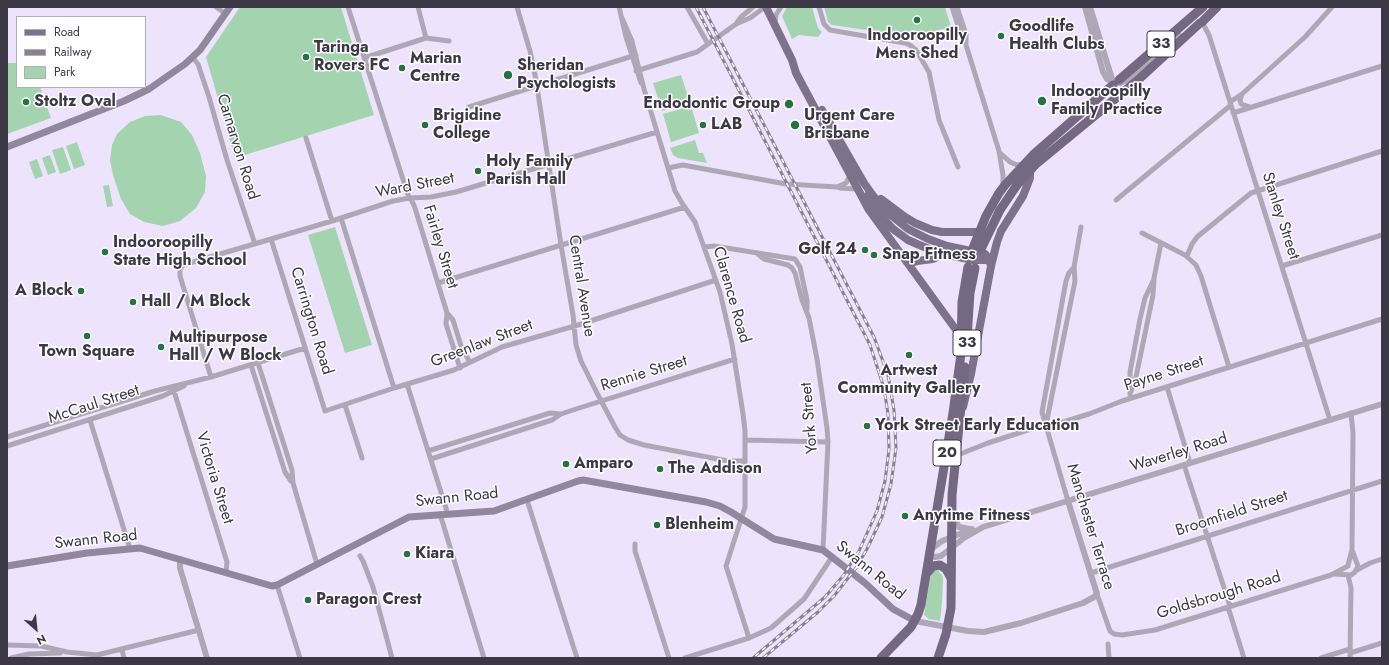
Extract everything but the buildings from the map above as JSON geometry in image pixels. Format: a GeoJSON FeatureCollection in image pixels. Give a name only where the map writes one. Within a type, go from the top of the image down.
{"type":"FeatureCollection","features":[{"type":"Feature","properties":{"kind":"highway","name":"33"},"geometry":{"type":"LineString","coordinates":[[986,256],[1000,210],[1042,146],[1113,83],[1203,7]]}},
{"type":"Feature","properties":{"kind":"highway","name":"33"},"geometry":{"type":"LineString","coordinates":[[986,256],[979,232],[986,216],[1003,188],[1027,167],[1053,149],[1138,80],[1217,7]]}},
{"type":"Feature","properties":{"kind":"highway","name":"33"},"geometry":{"type":"LineString","coordinates":[[960,418],[972,268],[962,307],[961,354]]}},
{"type":"Feature","properties":{"kind":"highway","name":"20"},"geometry":{"type":"LineString","coordinates":[[881,658],[908,631],[915,621],[921,605],[953,414],[961,354]]}},
{"type":"Feature","properties":{"kind":"highway","name":"20"},"geometry":{"type":"LineString","coordinates":[[938,658],[946,634],[951,608],[952,512],[955,456],[960,418]]}},
{"type":"Feature","properties":{"kind":"highway"},"geometry":{"type":"LineString","coordinates":[[927,573],[933,566],[940,565],[946,569],[951,578]]}},
{"type":"Feature","properties":{"kind":"main road"},"geometry":{"type":"LineString","coordinates":[[7,147],[137,96],[193,58],[208,40],[230,7]]}},
{"type":"Feature","properties":{"kind":"main road"},"geometry":{"type":"LineString","coordinates":[[765,7],[792,60],[796,73],[858,191],[872,214],[962,338]]}},
{"type":"Feature","properties":{"kind":"main road"},"geometry":{"type":"LineString","coordinates":[[792,60],[801,71],[864,183],[874,197],[897,221],[908,229],[928,239],[956,248],[981,253],[986,256]]}},
{"type":"Feature","properties":{"kind":"main road"},"geometry":{"type":"LineString","coordinates":[[831,138],[836,143],[869,200],[893,229],[908,240],[939,253],[973,260],[986,256],[1023,196],[1028,186],[1027,167]]}},
{"type":"Feature","properties":{"kind":"main road"},"geometry":{"type":"LineString","coordinates":[[874,197],[882,199],[915,223],[932,230],[979,232]]}},
{"type":"Feature","properties":{"kind":"main road"},"geometry":{"type":"LineString","coordinates":[[928,239],[934,244],[939,253]]}},
{"type":"Feature","properties":{"kind":"main road"},"geometry":{"type":"LineString","coordinates":[[909,264],[917,261],[933,259],[939,253]]}},
{"type":"Feature","properties":{"kind":"main road","name":"20"},"geometry":{"type":"LineString","coordinates":[[960,418],[967,397],[986,256]]}},
{"type":"Feature","properties":{"kind":"main road","name":"Swann Road"},"geometry":{"type":"LineString","coordinates":[[7,566],[87,553],[130,548],[143,549],[272,586],[277,585],[402,520],[414,516],[494,511],[583,480],[706,502],[724,508],[774,539],[823,550],[865,583],[893,609],[915,621]]}},
{"type":"Feature","properties":{"kind":"street"},"geometry":{"type":"LineString","coordinates":[[216,7],[226,14]]}},
{"type":"Feature","properties":{"kind":"street","name":"Fairley Street"},"geometry":{"type":"LineString","coordinates":[[348,7],[408,194],[415,208],[448,313],[453,320],[462,349],[470,362]]}},
{"type":"Feature","properties":{"kind":"street"},"geometry":{"type":"LineString","coordinates":[[418,7],[426,38]]}},
{"type":"Feature","properties":{"kind":"street","name":"Central Avenue"},"geometry":{"type":"LineString","coordinates":[[517,7],[530,51],[537,85],[579,356],[601,401],[619,433],[625,439],[634,443],[728,461],[744,461]]}},
{"type":"Feature","properties":{"kind":"street","name":"Clarence Road"},"geometry":{"type":"LineString","coordinates":[[619,7],[626,37],[634,55],[676,193],[695,222],[716,280],[724,308],[735,359],[743,414],[745,440],[745,508],[726,566],[749,638]]}},
{"type":"Feature","properties":{"kind":"street"},"geometry":{"type":"LineString","coordinates":[[687,7],[708,44]]}},
{"type":"Feature","properties":{"kind":"street"},"geometry":{"type":"LineString","coordinates":[[736,24],[741,17],[754,7]]}},
{"type":"Feature","properties":{"kind":"street"},"geometry":{"type":"LineString","coordinates":[[638,70],[693,54],[736,24],[750,18],[765,7]]}},
{"type":"Feature","properties":{"kind":"street"},"geometry":{"type":"LineString","coordinates":[[776,27],[776,16],[781,7]]}},
{"type":"Feature","properties":{"kind":"street"},"geometry":{"type":"LineString","coordinates":[[819,7],[825,25],[831,31],[904,42],[916,50],[929,72],[939,120],[958,167]]}},
{"type":"Feature","properties":{"kind":"street"},"geometry":{"type":"LineString","coordinates":[[952,7],[961,35],[966,45],[999,151],[1003,175],[1003,188]]}},
{"type":"Feature","properties":{"kind":"street"},"geometry":{"type":"LineString","coordinates":[[958,7],[966,34],[966,45]]}},
{"type":"Feature","properties":{"kind":"street"},"geometry":{"type":"LineString","coordinates":[[1085,7],[1098,58],[1106,77],[1117,83],[1127,80],[1151,59],[1201,22]]}},
{"type":"Feature","properties":{"kind":"street"},"geometry":{"type":"LineString","coordinates":[[1090,7],[1113,83]]}},
{"type":"Feature","properties":{"kind":"street"},"geometry":{"type":"LineString","coordinates":[[1116,200],[1242,94],[1305,37],[1332,7]]}},
{"type":"Feature","properties":{"kind":"street","name":"Stanley Street"},"geometry":{"type":"LineString","coordinates":[[1201,22],[1209,35],[1330,420]]}},
{"type":"Feature","properties":{"kind":"street"},"geometry":{"type":"LineString","coordinates":[[364,58],[426,38],[450,41]]}},
{"type":"Feature","properties":{"kind":"street"},"geometry":{"type":"LineString","coordinates":[[469,107],[634,55]]}},
{"type":"Feature","properties":{"kind":"street","name":"Carnarvon Road"},"geometry":{"type":"LineString","coordinates":[[193,58],[198,64],[227,160],[255,244]]}},
{"type":"Feature","properties":{"kind":"street"},"geometry":{"type":"LineString","coordinates":[[1234,113],[1382,66]]}},
{"type":"Feature","properties":{"kind":"street"},"geometry":{"type":"LineString","coordinates":[[1242,94],[1240,100],[1241,104],[1252,107]]}},
{"type":"Feature","properties":{"kind":"street","name":"Ward Street"},"geometry":{"type":"LineString","coordinates":[[211,377],[180,276],[180,269],[183,265],[332,221],[392,201],[410,198],[431,198],[449,194],[657,132]]}},
{"type":"Feature","properties":{"kind":"street"},"geometry":{"type":"LineString","coordinates":[[306,138],[332,221]]}},
{"type":"Feature","properties":{"kind":"street"},"geometry":{"type":"LineString","coordinates":[[999,151],[1010,162],[1027,167]]}},
{"type":"Feature","properties":{"kind":"street"},"geometry":{"type":"LineString","coordinates":[[1187,256],[1197,237],[1245,196],[1258,190],[1382,151]]}},
{"type":"Feature","properties":{"kind":"street"},"geometry":{"type":"LineString","coordinates":[[668,168],[683,165],[786,184],[837,186],[846,183],[850,175]]}},
{"type":"Feature","properties":{"kind":"street"},"geometry":{"type":"LineString","coordinates":[[837,186],[840,188],[858,191]]}},
{"type":"Feature","properties":{"kind":"street"},"geometry":{"type":"LineString","coordinates":[[438,283],[685,207]]}},
{"type":"Feature","properties":{"kind":"street"},"geometry":{"type":"LineString","coordinates":[[341,218],[394,388]]}},
{"type":"Feature","properties":{"kind":"street","name":"Manchester Terrace"},"geometry":{"type":"LineString","coordinates":[[1046,426],[1075,281],[1074,267],[1081,227]]}},
{"type":"Feature","properties":{"kind":"street"},"geometry":{"type":"LineString","coordinates":[[1142,232],[1187,256],[1200,272],[1229,367]]}},
{"type":"Feature","properties":{"kind":"street"},"geometry":{"type":"LineString","coordinates":[[1282,266],[1382,235]]}},
{"type":"Feature","properties":{"kind":"street","name":"Carrington Road"},"geometry":{"type":"LineString","coordinates":[[271,239],[325,411]]}},
{"type":"Feature","properties":{"kind":"street"},"geometry":{"type":"LineString","coordinates":[[1130,396],[1136,377],[1153,295],[1154,278],[1161,243]]}},
{"type":"Feature","properties":{"kind":"street","name":"York Street"},"geometry":{"type":"LineString","coordinates":[[704,247],[714,246],[795,259],[800,267],[817,359],[827,428],[828,442],[823,550]]}},
{"type":"Feature","properties":{"kind":"street","name":"York Street"},"geometry":{"type":"LineString","coordinates":[[757,254],[764,259],[788,265],[792,268],[795,273],[802,300],[807,310]]}},
{"type":"Feature","properties":{"kind":"street","name":"Manchester Terrace"},"geometry":{"type":"LineString","coordinates":[[1074,267],[1068,273],[1066,281],[1042,414],[1097,594],[1109,630],[1114,634]]}},
{"type":"Feature","properties":{"kind":"street","name":"Greenlaw Street"},"geometry":{"type":"LineString","coordinates":[[325,411],[460,368],[502,347],[574,326],[716,280]]}},
{"type":"Feature","properties":{"kind":"street","name":"Fairley Street"},"geometry":{"type":"LineString","coordinates":[[448,313],[446,324],[460,368]]}},
{"type":"Feature","properties":{"kind":"street","name":"Payne Street"},"geometry":{"type":"LineString","coordinates":[[955,456],[1012,435],[1088,414],[1130,396],[1167,387],[1382,319]]}},
{"type":"Feature","properties":{"kind":"street","name":"McCaul Street"},"geometry":{"type":"LineString","coordinates":[[7,437],[305,348]]}},
{"type":"Feature","properties":{"kind":"street","name":"Rennie Street"},"geometry":{"type":"LineString","coordinates":[[431,459],[552,420],[561,414],[735,359]]}},
{"type":"Feature","properties":{"kind":"street"},"geometry":{"type":"LineString","coordinates":[[258,363],[292,470],[293,483],[317,564]]}},
{"type":"Feature","properties":{"kind":"street"},"geometry":{"type":"LineString","coordinates":[[251,365],[285,472],[293,483]]}},
{"type":"Feature","properties":{"kind":"street","name":"McCaul Street"},"geometry":{"type":"LineString","coordinates":[[7,446],[163,396],[174,392],[188,383]]}},
{"type":"Feature","properties":{"kind":"street"},"geometry":{"type":"LineString","coordinates":[[407,384],[431,459],[443,514],[484,658]]}},
{"type":"Feature","properties":{"kind":"street"},"geometry":{"type":"LineString","coordinates":[[1167,387],[1207,535],[1244,658]]}},
{"type":"Feature","properties":{"kind":"street","name":"Victoria Street"},"geometry":{"type":"LineString","coordinates":[[174,392],[227,562],[226,573]]}},
{"type":"Feature","properties":{"kind":"street","name":"Waverley Road"},"geometry":{"type":"LineString","coordinates":[[983,528],[973,529],[939,543],[931,552],[934,557],[939,557],[968,535],[983,528],[1382,404]]}},
{"type":"Feature","properties":{"kind":"street"},"geometry":{"type":"LineString","coordinates":[[345,405],[362,458]]}},
{"type":"Feature","properties":{"kind":"street","name":"Rennie Street"},"geometry":{"type":"LineString","coordinates":[[428,451],[550,413],[561,414]]}},
{"type":"Feature","properties":{"kind":"street"},"geometry":{"type":"LineString","coordinates":[[1351,413],[1353,433],[1352,550],[1346,570],[1351,588]]}},
{"type":"Feature","properties":{"kind":"street"},"geometry":{"type":"LineString","coordinates":[[90,420],[130,548]]}},
{"type":"Feature","properties":{"kind":"street"},"geometry":{"type":"LineString","coordinates":[[745,440],[828,442]]}},
{"type":"Feature","properties":{"kind":"street","name":"Broomfield Street"},"geometry":{"type":"LineString","coordinates":[[1091,573],[1207,535],[1382,481]]}},
{"type":"Feature","properties":{"kind":"street"},"geometry":{"type":"LineString","coordinates":[[526,500],[577,658]]}},
{"type":"Feature","properties":{"kind":"street"},"geometry":{"type":"LineString","coordinates":[[952,512],[956,524],[959,527],[973,529]]}},
{"type":"Feature","properties":{"kind":"street"},"geometry":{"type":"LineString","coordinates":[[635,544],[635,551],[669,658]]}},
{"type":"Feature","properties":{"kind":"street"},"geometry":{"type":"LineString","coordinates":[[1350,653],[1351,588],[1355,572],[1358,567],[1352,550]]}},
{"type":"Feature","properties":{"kind":"street"},"geometry":{"type":"LineString","coordinates":[[360,556],[373,587],[392,658]]}},
{"type":"Feature","properties":{"kind":"street"},"geometry":{"type":"LineString","coordinates":[[685,658],[749,638],[772,628],[804,599],[832,556]]}},
{"type":"Feature","properties":{"kind":"street"},"geometry":{"type":"LineString","coordinates":[[180,559],[180,568],[207,658]]}},
{"type":"Feature","properties":{"kind":"street"},"geometry":{"type":"LineString","coordinates":[[1348,575],[1351,575],[1370,563],[1382,559]]}},
{"type":"Feature","properties":{"kind":"street"},"geometry":{"type":"LineString","coordinates":[[1348,565],[1352,562],[1370,563]]}},
{"type":"Feature","properties":{"kind":"street","name":"Goldsbrough Road"},"geometry":{"type":"LineString","coordinates":[[1114,634],[1119,635],[1152,630],[1331,575],[1348,565]]}},
{"type":"Feature","properties":{"kind":"street","name":"Goldsbrough Road"},"geometry":{"type":"LineString","coordinates":[[1331,575],[1348,575]]}},
{"type":"Feature","properties":{"kind":"street"},"geometry":{"type":"LineString","coordinates":[[277,585],[300,658]]}},
{"type":"Feature","properties":{"kind":"street"},"geometry":{"type":"LineString","coordinates":[[915,621],[977,632],[990,631],[1083,603],[1097,594]]}},
{"type":"Feature","properties":{"kind":"street"},"geometry":{"type":"LineString","coordinates":[[7,644],[41,646],[67,652],[97,655],[199,630]]}},
{"type":"Feature","properties":{"kind":"street"},"geometry":{"type":"LineString","coordinates":[[1321,658],[1350,653],[1382,643]]}},
{"type":"Feature","properties":{"kind":"street"},"geometry":{"type":"LineString","coordinates":[[1108,644],[1109,658]]}},
{"type":"Feature","properties":{"kind":"street"},"geometry":{"type":"LineString","coordinates":[[122,650],[124,658]]}},
{"type":"Feature","properties":{"kind":"street"},"geometry":{"type":"LineString","coordinates":[[11,658],[67,652]]}},
{"type":"Feature","properties":{"kind":"green space"},"geometry":{"type":"Polygon","coordinates":[[[240,7],[341,7],[374,115],[235,158],[206,57],[240,7]]]}},
{"type":"Feature","properties":{"kind":"green space"},"geometry":{"type":"Polygon","coordinates":[[[787,7],[812,7],[818,28],[822,32],[818,37],[799,35],[792,39],[782,16],[787,7]]]}},
{"type":"Feature","properties":{"kind":"green space"},"geometry":{"type":"Polygon","coordinates":[[[824,7],[945,7],[951,27],[914,37],[832,25],[828,22],[824,7]]]}},
{"type":"Feature","properties":{"kind":"green space","name":"Stoltz Oval"},"geometry":{"type":"Polygon","coordinates":[[[7,63],[16,63],[16,88],[40,88],[51,118],[7,134],[7,63]]]}},
{"type":"Feature","properties":{"kind":"green space"},"geometry":{"type":"Polygon","coordinates":[[[681,75],[690,102],[662,111],[653,83],[681,75]]]}},
{"type":"Feature","properties":{"kind":"green space"},"geometry":{"type":"Polygon","coordinates":[[[691,106],[699,133],[671,142],[663,114],[691,106]]]}},
{"type":"Feature","properties":{"kind":"green space"},"geometry":{"type":"Polygon","coordinates":[[[161,115],[181,122],[192,135],[200,153],[206,176],[205,192],[196,208],[180,221],[163,226],[144,222],[130,214],[121,199],[110,160],[112,145],[117,134],[130,122],[145,116],[161,115]]]}},
{"type":"Feature","properties":{"kind":"green space"},"geometry":{"type":"Polygon","coordinates":[[[695,140],[699,153],[703,153],[707,163],[678,158],[673,155],[670,148],[695,140]]]}},
{"type":"Feature","properties":{"kind":"green space"},"geometry":{"type":"Polygon","coordinates":[[[77,142],[85,165],[74,169],[66,146],[77,142]]]}},
{"type":"Feature","properties":{"kind":"green space"},"geometry":{"type":"Polygon","coordinates":[[[63,147],[71,170],[60,174],[52,150],[63,147]]]}},
{"type":"Feature","properties":{"kind":"green space"},"geometry":{"type":"Polygon","coordinates":[[[50,155],[56,172],[48,175],[42,158],[50,155]]]}},
{"type":"Feature","properties":{"kind":"green space"},"geometry":{"type":"Polygon","coordinates":[[[37,159],[43,176],[35,179],[29,162],[37,159]]]}},
{"type":"Feature","properties":{"kind":"green space"},"geometry":{"type":"Polygon","coordinates":[[[109,185],[113,206],[107,207],[103,186],[109,185]]]}},
{"type":"Feature","properties":{"kind":"green space"},"geometry":{"type":"Polygon","coordinates":[[[335,227],[372,345],[345,353],[308,235],[335,227]]]}},
{"type":"Feature","properties":{"kind":"green space"},"geometry":{"type":"Polygon","coordinates":[[[939,567],[939,572],[943,579],[940,621],[929,619],[924,615],[931,574],[939,567]]]}},
{"type":"Feature","properties":{"kind":"railway"},"geometry":{"type":"LineString","coordinates":[[696,7],[870,345],[884,388],[888,414],[889,449],[885,481],[877,511],[859,551],[843,576],[825,597],[753,658]]}},
{"type":"Feature","properties":{"kind":"railway"},"geometry":{"type":"LineString","coordinates":[[703,7],[874,337],[888,375],[894,410],[896,448],[891,484],[882,517],[867,549],[856,568],[834,596],[818,612],[763,658]]}},
{"type":"Feature","properties":{"kind":"place","name":"Indooroopilly Mens Shed"},"geometry":{"type":"Point","coordinates":[917,20]}},
{"type":"Feature","properties":{"kind":"place","name":"Goodlife Health Clubs"},"geometry":{"type":"Point","coordinates":[1001,36]}},
{"type":"Feature","properties":{"kind":"place","name":"Taringa Rovers FC"},"geometry":{"type":"Point","coordinates":[306,57]}},
{"type":"Feature","properties":{"kind":"place","name":"Marian Centre"},"geometry":{"type":"Point","coordinates":[402,68]}},
{"type":"Feature","properties":{"kind":"place","name":"Sheridan Psychologists"},"geometry":{"type":"Point","coordinates":[508,75]}},
{"type":"Feature","properties":{"kind":"place","name":"Indooroopilly Family Practice"},"geometry":{"type":"Point","coordinates":[1042,101]}},
{"type":"Feature","properties":{"kind":"place","name":"Stoltz Oval"},"geometry":{"type":"Point","coordinates":[26,102]}},
{"type":"Feature","properties":{"kind":"place","name":"Endodontic Group"},"geometry":{"type":"Point","coordinates":[789,104]}},
{"type":"Feature","properties":{"kind":"place","name":"Brigidine College"},"geometry":{"type":"Point","coordinates":[425,125]}},
{"type":"Feature","properties":{"kind":"place","name":"LAB"},"geometry":{"type":"Point","coordinates":[703,125]}},
{"type":"Feature","properties":{"kind":"place","name":"Urgent Care Brisbane"},"geometry":{"type":"Point","coordinates":[795,125]}},
{"type":"Feature","properties":{"kind":"place","name":"Holy Family Parish Hall"},"geometry":{"type":"Point","coordinates":[478,171]}},
{"type":"Feature","properties":{"kind":"place","name":"Golf 24"},"geometry":{"type":"Point","coordinates":[865,250]}},
{"type":"Feature","properties":{"kind":"place","name":"Indooroopilly State High School"},"geometry":{"type":"Point","coordinates":[105,252]}},
{"type":"Feature","properties":{"kind":"place","name":"Snap Fitness"},"geometry":{"type":"Point","coordinates":[874,255]}},
{"type":"Feature","properties":{"kind":"place","name":"A Block"},"geometry":{"type":"Point","coordinates":[81,291]}},
{"type":"Feature","properties":{"kind":"place","name":"Hall / M Block"},"geometry":{"type":"Point","coordinates":[133,302]}},
{"type":"Feature","properties":{"kind":"place","name":"Town Square"},"geometry":{"type":"Point","coordinates":[87,336]}},
{"type":"Feature","properties":{"kind":"place","name":"Multipurpose Hall / W Block"},"geometry":{"type":"Point","coordinates":[161,347]}},
{"type":"Feature","properties":{"kind":"place","name":"Artwest Community Gallery"},"geometry":{"type":"Point","coordinates":[909,355]}},
{"type":"Feature","properties":{"kind":"place","name":"York Street Early Education"},"geometry":{"type":"Point","coordinates":[867,426]}},
{"type":"Feature","properties":{"kind":"place","name":"Amparo"},"geometry":{"type":"Point","coordinates":[566,464]}},
{"type":"Feature","properties":{"kind":"place","name":"The Addison"},"geometry":{"type":"Point","coordinates":[660,469]}},
{"type":"Feature","properties":{"kind":"place","name":"Anytime Fitness"},"geometry":{"type":"Point","coordinates":[905,516]}},
{"type":"Feature","properties":{"kind":"place","name":"Blenheim"},"geometry":{"type":"Point","coordinates":[657,525]}},
{"type":"Feature","properties":{"kind":"place","name":"Kiara"},"geometry":{"type":"Point","coordinates":[407,554]}},
{"type":"Feature","properties":{"kind":"place","name":"Paragon Crest"},"geometry":{"type":"Point","coordinates":[308,600]}}]}
